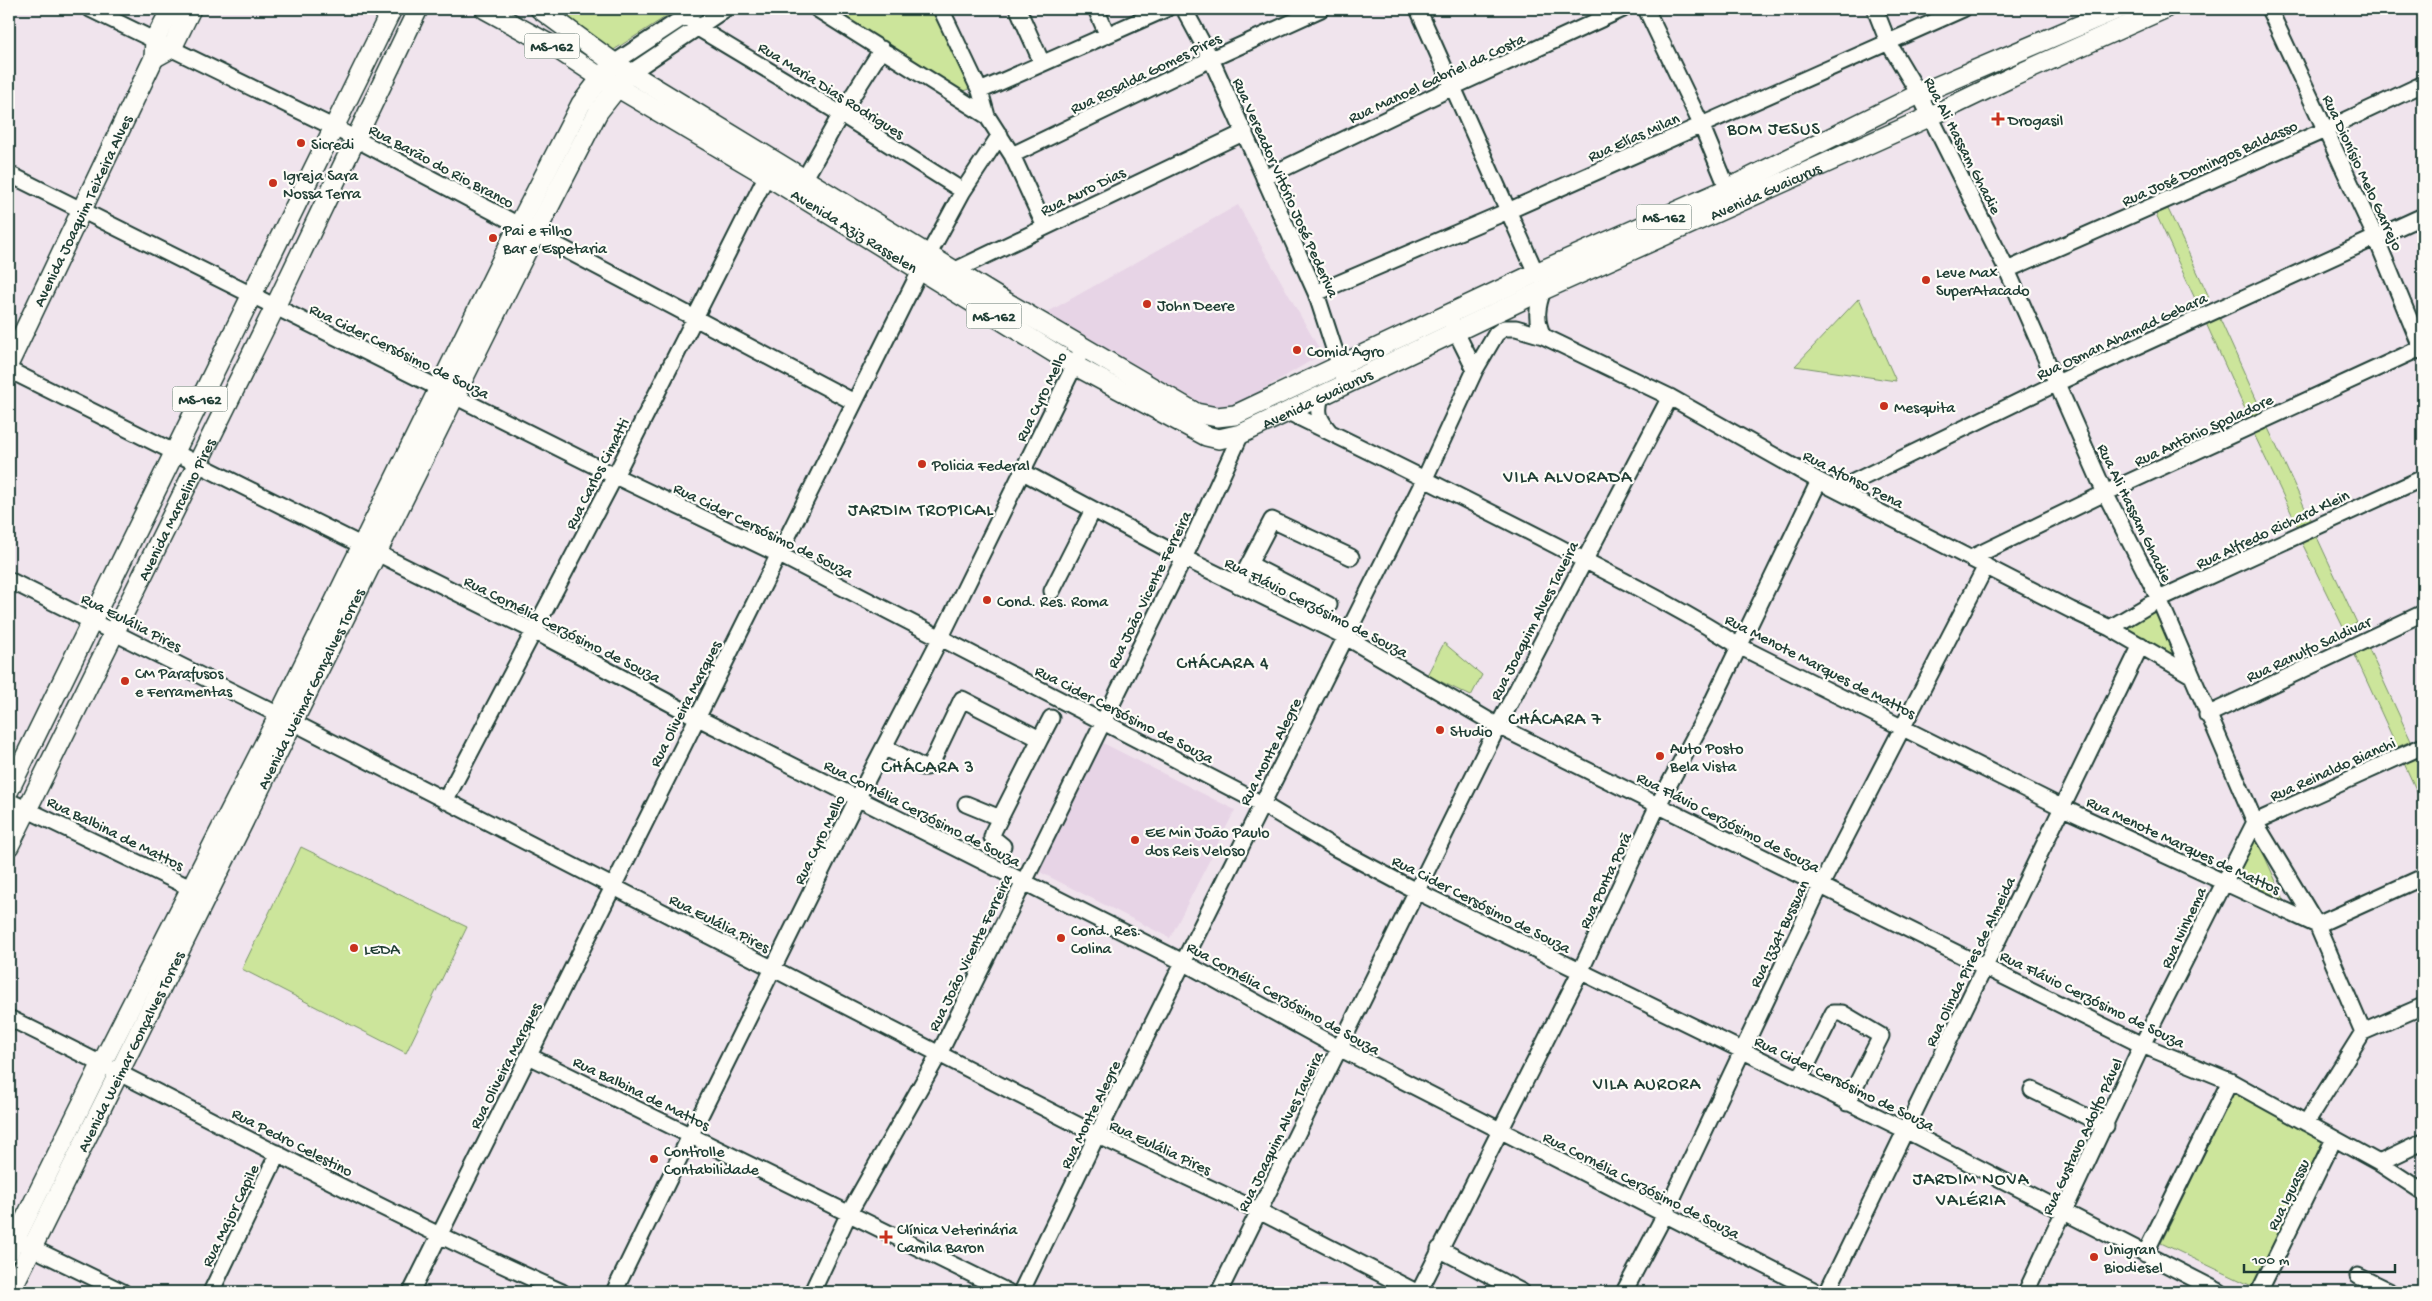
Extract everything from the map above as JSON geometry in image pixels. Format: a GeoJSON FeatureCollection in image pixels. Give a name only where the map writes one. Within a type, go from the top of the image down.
{"type":"FeatureCollection","features":[{"type":"Feature","properties":{"kind":"main road"},"geometry":{"type":"LineString","coordinates":[[154,49],[172,48],[172,21],[191,9]]}},
{"type":"Feature","properties":{"kind":"main road","name":"Avenida Marcelino Pires"},"geometry":{"type":"LineString","coordinates":[[9,790],[392,9]]}},
{"type":"Feature","properties":{"kind":"main road","name":"Avenida Marcelino Pires"},"geometry":{"type":"LineString","coordinates":[[9,846],[275,307],[354,138],[418,9]]}},
{"type":"Feature","properties":{"kind":"main road","name":"Avenida Aziz Rasselen"},"geometry":{"type":"LineString","coordinates":[[485,9],[528,31],[616,88],[771,168],[805,178],[927,267],[955,270],[1196,413],[1217,417]]}},
{"type":"Feature","properties":{"kind":"main road","name":"Avenida Aziz Rasselen"},"geometry":{"type":"LineString","coordinates":[[540,9],[614,63],[771,168],[927,267],[1074,365],[1206,436],[1219,439],[1236,436]]}},
{"type":"Feature","properties":{"kind":"main road","name":"Avenida Guaicurus"},"geometry":{"type":"LineString","coordinates":[[1217,417],[1235,415],[1448,315],[1539,281],[1731,196],[1931,116],[2012,76],[2164,9]]}},
{"type":"Feature","properties":{"kind":"main road","name":"Avenida Guaicurus"},"geometry":{"type":"LineString","coordinates":[[1731,196],[1919,94],[2112,10]]}},
{"type":"Feature","properties":{"kind":"main road","name":"Avenida Joaquim Teixeira Alves"},"geometry":{"type":"LineString","coordinates":[[9,363],[82,210],[154,49],[172,21]]}},
{"type":"Feature","properties":{"kind":"main road","name":"Avenida Weimar Gonçalves Torres"},"geometry":{"type":"LineString","coordinates":[[10,1292],[120,1072],[200,892],[527,229],[581,104],[600,77],[614,63]]}},
{"type":"Feature","properties":{"kind":"main road","name":"Avenida Weimar Gonçalves Torres"},"geometry":{"type":"LineString","coordinates":[[527,229],[598,112],[630,73]]}},
{"type":"Feature","properties":{"kind":"main road","name":"Avenida Guaicurus"},"geometry":{"type":"LineString","coordinates":[[1236,436],[1455,333],[1539,281]]}},
{"type":"Feature","properties":{"kind":"main road","name":"Avenida Weimar Gonçalves Torres"},"geometry":{"type":"LineString","coordinates":[[11,1243],[102,1064],[200,892]]}},
{"type":"Feature","properties":{"kind":"street"},"geometry":{"type":"LineString","coordinates":[[90,9],[154,49]]}},
{"type":"Feature","properties":{"kind":"street"},"geometry":{"type":"LineString","coordinates":[[630,73],[725,9]]}},
{"type":"Feature","properties":{"kind":"street"},"geometry":{"type":"LineString","coordinates":[[817,9],[987,116]]}},
{"type":"Feature","properties":{"kind":"street"},"geometry":{"type":"LineString","coordinates":[[941,9],[980,91],[987,116],[1012,155],[1045,227]]}},
{"type":"Feature","properties":{"kind":"street"},"geometry":{"type":"LineString","coordinates":[[1018,9],[1042,63]]}},
{"type":"Feature","properties":{"kind":"street"},"geometry":{"type":"LineString","coordinates":[[1096,9],[1107,34]]}},
{"type":"Feature","properties":{"kind":"street"},"geometry":{"type":"LineString","coordinates":[[980,91],[1166,9]]}},
{"type":"Feature","properties":{"kind":"street","name":"Rua Vereador Vitório José Pederiva"},"geometry":{"type":"LineString","coordinates":[[1184,9],[1211,59],[1245,132],[1316,293],[1347,384]]}},
{"type":"Feature","properties":{"kind":"street","name":"Rua Rosalda Gomes Pires"},"geometry":{"type":"LineString","coordinates":[[1012,155],[1211,59],[1321,9]]}},
{"type":"Feature","properties":{"kind":"street"},"geometry":{"type":"LineString","coordinates":[[1418,9],[1539,281],[1538,324],[1543,336]]}},
{"type":"Feature","properties":{"kind":"street","name":"Rua Manoel Gabriel da Costa"},"geometry":{"type":"LineString","coordinates":[[1264,178],[1453,87],[1623,9]]}},
{"type":"Feature","properties":{"kind":"street"},"geometry":{"type":"LineString","coordinates":[[1646,9],[1702,124],[1731,196]]}},
{"type":"Feature","properties":{"kind":"street","name":"Rua Ali Hassam Ghadie"},"geometry":{"type":"LineString","coordinates":[[1875,9],[1888,42],[1931,116],[2007,270],[2105,493],[2159,599],[2207,715],[2255,822],[2317,925],[2363,1032]]}},
{"type":"Feature","properties":{"kind":"street","name":"Rua Elías Milan"},"geometry":{"type":"LineString","coordinates":[[1316,293],[1962,9]]}},
{"type":"Feature","properties":{"kind":"street","name":"Rua Dionísio Melo Garrejo"},"geometry":{"type":"LineString","coordinates":[[2269,9],[2376,238],[2423,349]]}},
{"type":"Feature","properties":{"kind":"street"},"geometry":{"type":"LineString","coordinates":[[2112,10],[2118,30]]}},
{"type":"Feature","properties":{"kind":"street"},"geometry":{"type":"LineString","coordinates":[[614,63],[691,12]]}},
{"type":"Feature","properties":{"kind":"street","name":"Rua Maria Dias Rodrigues"},"geometry":{"type":"LineString","coordinates":[[691,12],[698,28],[841,114],[963,191]]}},
{"type":"Feature","properties":{"kind":"street","name":"Rua Barão do Rio Branco"},"geometry":{"type":"LineString","coordinates":[[172,48],[335,128],[854,402]]}},
{"type":"Feature","properties":{"kind":"street"},"geometry":{"type":"LineString","coordinates":[[805,178],[841,114],[882,49]]}},
{"type":"Feature","properties":{"kind":"street","name":"Rua José Domingos Baldasso"},"geometry":{"type":"LineString","coordinates":[[2007,270],[2325,130],[2423,84]]}},
{"type":"Feature","properties":{"kind":"street","name":"Rua Auro Dias"},"geometry":{"type":"LineString","coordinates":[[927,267],[955,270],[1245,132]]}},
{"type":"Feature","properties":{"kind":"street","name":"Rua Oliveira Marques"},"geometry":{"type":"LineString","coordinates":[[411,1292],[854,402],[927,267],[963,191],[1000,135]]}},
{"type":"Feature","properties":{"kind":"street","name":"Rua Carlos Cimatti"},"geometry":{"type":"LineString","coordinates":[[444,801],[615,476],[771,168]]}},
{"type":"Feature","properties":{"kind":"street","name":"Rua Cider Cersósimo de Souza"},"geometry":{"type":"LineString","coordinates":[[9,174],[447,393],[778,554],[1262,804],[1337,848],[1416,890],[1905,1130],[2220,1292]]}},
{"type":"Feature","properties":{"kind":"street","name":"Rua Osman Ahamad Gebara"},"geometry":{"type":"LineString","coordinates":[[1836,490],[2057,383],[2423,216]]}},
{"type":"Feature","properties":{"kind":"street"},"geometry":{"type":"LineString","coordinates":[[1448,315],[1455,333],[1475,370]]}},
{"type":"Feature","properties":{"kind":"street","name":"Rua Afonso Pena"},"geometry":{"type":"LineString","coordinates":[[1475,370],[1496,334],[1504,328],[1516,328],[1543,336],[1670,397],[1819,482],[2110,628],[2191,675]]}},
{"type":"Feature","properties":{"kind":"street","name":"Rua Cyro Mello"},"geometry":{"type":"LineString","coordinates":[[614,1292],[1084,348]]}},
{"type":"Feature","properties":{"kind":"street","name":"Rua Antônio Spoladore"},"geometry":{"type":"LineString","coordinates":[[1971,558],[2105,493],[2423,349]]}},
{"type":"Feature","properties":{"kind":"street","name":"Rua Cornélia Cerzósimo de Souza"},"geometry":{"type":"LineString","coordinates":[[9,370],[197,466],[370,549],[534,631],[696,717],[1184,962],[1339,1048],[1664,1216],[1817,1292]]}},
{"type":"Feature","properties":{"kind":"street","name":"Rua Monte Alegre"},"geometry":{"type":"LineString","coordinates":[[1021,1292],[1097,1135],[1425,478],[1475,370]]}},
{"type":"Feature","properties":{"kind":"street"},"geometry":{"type":"LineString","coordinates":[[1321,397],[1317,410],[1320,421],[1330,432]]}},
{"type":"Feature","properties":{"kind":"street","name":"Rua Joaquim Alves Taveira"},"geometry":{"type":"LineString","coordinates":[[1219,1292],[1498,726],[1670,397]]}},
{"type":"Feature","properties":{"kind":"street","name":"Rua Menote Marques de Mattos"},"geometry":{"type":"LineString","coordinates":[[1288,412],[1425,478],[1701,622],[1739,646],[2063,808],[2317,925]]}},
{"type":"Feature","properties":{"kind":"street","name":"Rua João Vicente Ferreira"},"geometry":{"type":"LineString","coordinates":[[812,1292],[849,1214],[939,1054],[1022,881],[1184,558],[1236,436]]}},
{"type":"Feature","properties":{"kind":"street","name":"Rua Flávio Cerzósimo de Souza"},"geometry":{"type":"LineString","coordinates":[[1023,472],[1184,558],[1346,637],[1498,726],[1820,887],[1986,966],[2142,1045],[2230,1082],[2379,1163],[2423,1192]]}},
{"type":"Feature","properties":{"kind":"street","name":"Rua Alfredo Richard Klein"},"geometry":{"type":"LineString","coordinates":[[2110,628],[2159,599],[2423,478]]}},
{"type":"Feature","properties":{"kind":"street","name":"Rua Ponta Porã"},"geometry":{"type":"LineString","coordinates":[[1418,1292],[1580,972],[1658,805],[1739,646],[1819,482]]}},
{"type":"Feature","properties":{"kind":"street"},"geometry":{"type":"LineString","coordinates":[[1052,591],[1093,510]]}},
{"type":"Feature","properties":{"kind":"street"},"geometry":{"type":"LineString","coordinates":[[1238,585],[1272,520],[1351,557]]}},
{"type":"Feature","properties":{"kind":"street"},"geometry":{"type":"LineString","coordinates":[[1249,564],[1329,605]]}},
{"type":"Feature","properties":{"kind":"street","name":"Rua Izzat Bussuan"},"geometry":{"type":"LineString","coordinates":[[1624,1292],[1664,1216],[1820,887],[1986,566]]}},
{"type":"Feature","properties":{"kind":"street","name":"Rua Eulália Pires"},"geometry":{"type":"LineString","coordinates":[[9,580],[286,719],[1097,1135],[1259,1211],[1418,1292]]}},
{"type":"Feature","properties":{"kind":"street","name":"Rua Ranulfo Saldivar"},"geometry":{"type":"LineString","coordinates":[[2207,715],[2423,613]]}},
{"type":"Feature","properties":{"kind":"street","name":"Rua Olinda Pires de Almeida"},"geometry":{"type":"LineString","coordinates":[[1827,1292],[2141,645]]}},
{"type":"Feature","properties":{"kind":"street"},"geometry":{"type":"LineString","coordinates":[[884,747],[922,767],[927,767],[931,764],[955,696],[1040,739]]}},
{"type":"Feature","properties":{"kind":"street"},"geometry":{"type":"LineString","coordinates":[[1003,846],[992,837],[1051,718]]}},
{"type":"Feature","properties":{"kind":"street","name":"Rua Reinaldo Bianchi"},"geometry":{"type":"LineString","coordinates":[[2255,822],[2423,746]]}},
{"type":"Feature","properties":{"kind":"street","name":"Rua Balbina de Mattos"},"geometry":{"type":"LineString","coordinates":[[9,801],[200,892]]}},
{"type":"Feature","properties":{"kind":"street"},"geometry":{"type":"LineString","coordinates":[[966,804],[1000,818]]}},
{"type":"Feature","properties":{"kind":"street","name":"Rua Ivinhema"},"geometry":{"type":"LineString","coordinates":[[2169,995],[2255,822]]}},
{"type":"Feature","properties":{"kind":"street"},"geometry":{"type":"LineString","coordinates":[[2317,925],[2423,877]]}},
{"type":"Feature","properties":{"kind":"street","name":"Rua Gustavo Adolfo Pável"},"geometry":{"type":"LineString","coordinates":[[2026,1292],[2106,1126],[2142,1045],[2169,995]]}},
{"type":"Feature","properties":{"kind":"street"},"geometry":{"type":"LineString","coordinates":[[2306,1123],[2363,1032],[2423,1006]]}},
{"type":"Feature","properties":{"kind":"street"},"geometry":{"type":"LineString","coordinates":[[1800,1079],[1833,1014],[1842,1013],[1882,1036],[1847,1102]]}},
{"type":"Feature","properties":{"kind":"street","name":"Rua Pedro Celestino"},"geometry":{"type":"LineString","coordinates":[[9,1018],[120,1072],[439,1235],[562,1292]]}},
{"type":"Feature","properties":{"kind":"street","name":"Rua Balbina de Mattos"},"geometry":{"type":"LineString","coordinates":[[529,1056],[1008,1292]]}},
{"type":"Feature","properties":{"kind":"street"},"geometry":{"type":"LineString","coordinates":[[2145,1254],[2230,1082]]}},
{"type":"Feature","properties":{"kind":"street"},"geometry":{"type":"LineString","coordinates":[[2032,1090],[2106,1126]]}},
{"type":"Feature","properties":{"kind":"street","name":"Rua Iguassu"},"geometry":{"type":"LineString","coordinates":[[2259,1292],[2334,1139]]}},
{"type":"Feature","properties":{"kind":"street"},"geometry":{"type":"LineString","coordinates":[[2379,1163],[2423,1142]]}},
{"type":"Feature","properties":{"kind":"street","name":"Rua Major Capile"},"geometry":{"type":"LineString","coordinates":[[211,1292],[278,1153]]}},
{"type":"Feature","properties":{"kind":"street"},"geometry":{"type":"LineString","coordinates":[[11,1243],[32,1248],[123,1292]]}},
{"type":"Feature","properties":{"kind":"street"},"geometry":{"type":"LineString","coordinates":[[1440,1249],[1522,1292]]}},
{"type":"Feature","properties":{"kind":"street"},"geometry":{"type":"LineString","coordinates":[[2358,1276],[2391,1292]]}},
{"type":"Feature","properties":{"kind":"shaded area"},"geometry":{"type":"Polygon","coordinates":[[[1238,205],[1322,354],[1235,406],[1221,407],[1201,403],[1046,313],[1238,205]]]}},
{"type":"Feature","properties":{"kind":"shaded area","name":"EE Min João Paulo dos Reis Veloso"},"geometry":{"type":"Polygon","coordinates":[[[1101,742],[1235,810],[1170,938],[1036,870],[1101,742]]]}},
{"type":"Feature","properties":{"kind":"green space"},"geometry":{"type":"Polygon","coordinates":[[[556,9],[678,9],[612,51],[556,9]]]}},
{"type":"Feature","properties":{"kind":"green space"},"geometry":{"type":"Polygon","coordinates":[[[827,9],[934,9],[972,88],[963,91],[954,87],[827,9]]]}},
{"type":"Feature","properties":{"kind":"green space"},"geometry":{"type":"Polygon","coordinates":[[[2168,209],[2209,297],[2197,303],[2156,214],[2168,209]]]}},
{"type":"Feature","properties":{"kind":"green space"},"geometry":{"type":"Polygon","coordinates":[[[1859,298],[1896,381],[1795,366],[1859,298]]]}},
{"type":"Feature","properties":{"kind":"green space"},"geometry":{"type":"Polygon","coordinates":[[[2219,317],[2262,412],[2249,418],[2205,321],[2219,317]]]}},
{"type":"Feature","properties":{"kind":"green space"},"geometry":{"type":"Polygon","coordinates":[[[2268,428],[2311,521],[2298,527],[2254,434],[2268,428]]]}},
{"type":"Feature","properties":{"kind":"green space"},"geometry":{"type":"Polygon","coordinates":[[[2316,535],[2357,623],[2344,629],[2302,543],[2316,535]]]}},
{"type":"Feature","properties":{"kind":"green space"},"geometry":{"type":"Polygon","coordinates":[[[2160,608],[2186,667],[2117,627],[2160,608]]]}},
{"type":"Feature","properties":{"kind":"green space"},"geometry":{"type":"Polygon","coordinates":[[[1444,643],[1482,675],[1471,696],[1427,675],[1444,643]]]}},
{"type":"Feature","properties":{"kind":"green space"},"geometry":{"type":"Polygon","coordinates":[[[2367,645],[2411,741],[2397,747],[2353,651],[2367,645]]]}},
{"type":"Feature","properties":{"kind":"green space"},"geometry":{"type":"Polygon","coordinates":[[[2417,755],[2423,770],[2423,805],[2403,761],[2417,755]]]}},
{"type":"Feature","properties":{"kind":"green space"},"geometry":{"type":"Polygon","coordinates":[[[2256,837],[2287,906],[2230,878],[2256,837]]]}},
{"type":"Feature","properties":{"kind":"green space","name":"LEDA"},"geometry":{"type":"Polygon","coordinates":[[[301,847],[467,927],[406,1053],[242,969],[301,847]]]}},
{"type":"Feature","properties":{"kind":"green space"},"geometry":{"type":"Polygon","coordinates":[[[2235,1091],[2327,1131],[2256,1288],[2161,1243],[2235,1091]]]}},
{"type":"Feature","properties":{"kind":"place","name":"Drogasil"},"geometry":{"type":"Point","coordinates":[1998,119]}},
{"type":"Feature","properties":{"kind":"place","name":"Sicredi"},"geometry":{"type":"Point","coordinates":[301,143]}},
{"type":"Feature","properties":{"kind":"place","name":"Igreja Sara Nossa Terra"},"geometry":{"type":"Point","coordinates":[273,183]}},
{"type":"Feature","properties":{"kind":"place","name":"Pai e Filho Bar e Espetaria"},"geometry":{"type":"Point","coordinates":[493,238]}},
{"type":"Feature","properties":{"kind":"place","name":"Leve Max SuperAtacado"},"geometry":{"type":"Point","coordinates":[1926,280]}},
{"type":"Feature","properties":{"kind":"place","name":"John Deere"},"geometry":{"type":"Point","coordinates":[1147,304]}},
{"type":"Feature","properties":{"kind":"place","name":"Comid Agro"},"geometry":{"type":"Point","coordinates":[1297,350]}},
{"type":"Feature","properties":{"kind":"place","name":"Mesquita"},"geometry":{"type":"Point","coordinates":[1884,406]}},
{"type":"Feature","properties":{"kind":"place","name":"Policia Federal"},"geometry":{"type":"Point","coordinates":[922,464]}},
{"type":"Feature","properties":{"kind":"place","name":"Cond. Res. Roma"},"geometry":{"type":"Point","coordinates":[987,600]}},
{"type":"Feature","properties":{"kind":"place","name":"CM Parafusos e Ferramentas"},"geometry":{"type":"Point","coordinates":[125,681]}},
{"type":"Feature","properties":{"kind":"place","name":"Studio"},"geometry":{"type":"Point","coordinates":[1440,730]}},
{"type":"Feature","properties":{"kind":"place","name":"Auto Posto Bela Vista"},"geometry":{"type":"Point","coordinates":[1660,756]}},
{"type":"Feature","properties":{"kind":"place","name":"EE Min João Paulo dos Reis Veloso"},"geometry":{"type":"Point","coordinates":[1135,840]}},
{"type":"Feature","properties":{"kind":"place","name":"Cond. Res. Colina"},"geometry":{"type":"Point","coordinates":[1061,938]}},
{"type":"Feature","properties":{"kind":"place","name":"LEDA"},"geometry":{"type":"Point","coordinates":[354,948]}},
{"type":"Feature","properties":{"kind":"place","name":"Controlle Contabilidade"},"geometry":{"type":"Point","coordinates":[654,1159]}},
{"type":"Feature","properties":{"kind":"place","name":"Clínica Veterinária Camila Baron"},"geometry":{"type":"Point","coordinates":[886,1237]}},
{"type":"Feature","properties":{"kind":"place","name":"Unigran Biodiesel"},"geometry":{"type":"Point","coordinates":[2094,1257]}},
{"type":"Feature","properties":{"kind":"district","name":"BOM JESUS"},"geometry":{"type":"Point","coordinates":[1774,128]}},
{"type":"Feature","properties":{"kind":"district","name":"VILA ALVORADA"},"geometry":{"type":"Point","coordinates":[1568,476]}},
{"type":"Feature","properties":{"kind":"district","name":"JARDIM TROPICAL"},"geometry":{"type":"Point","coordinates":[921,509]}},
{"type":"Feature","properties":{"kind":"district","name":"CHÁCARA 4"},"geometry":{"type":"Point","coordinates":[1223,662]}},
{"type":"Feature","properties":{"kind":"district","name":"CHÁCARA 7"},"geometry":{"type":"Point","coordinates":[1555,718]}},
{"type":"Feature","properties":{"kind":"district","name":"CHÁCARA 3"},"geometry":{"type":"Point","coordinates":[928,766]}},
{"type":"Feature","properties":{"kind":"district","name":"VILA AURORA"},"geometry":{"type":"Point","coordinates":[1647,1083]}},
{"type":"Feature","properties":{"kind":"district","name":"JARDIM NOVA VALÉRIA"},"geometry":{"type":"Point","coordinates":[1971,1188]}}]}
